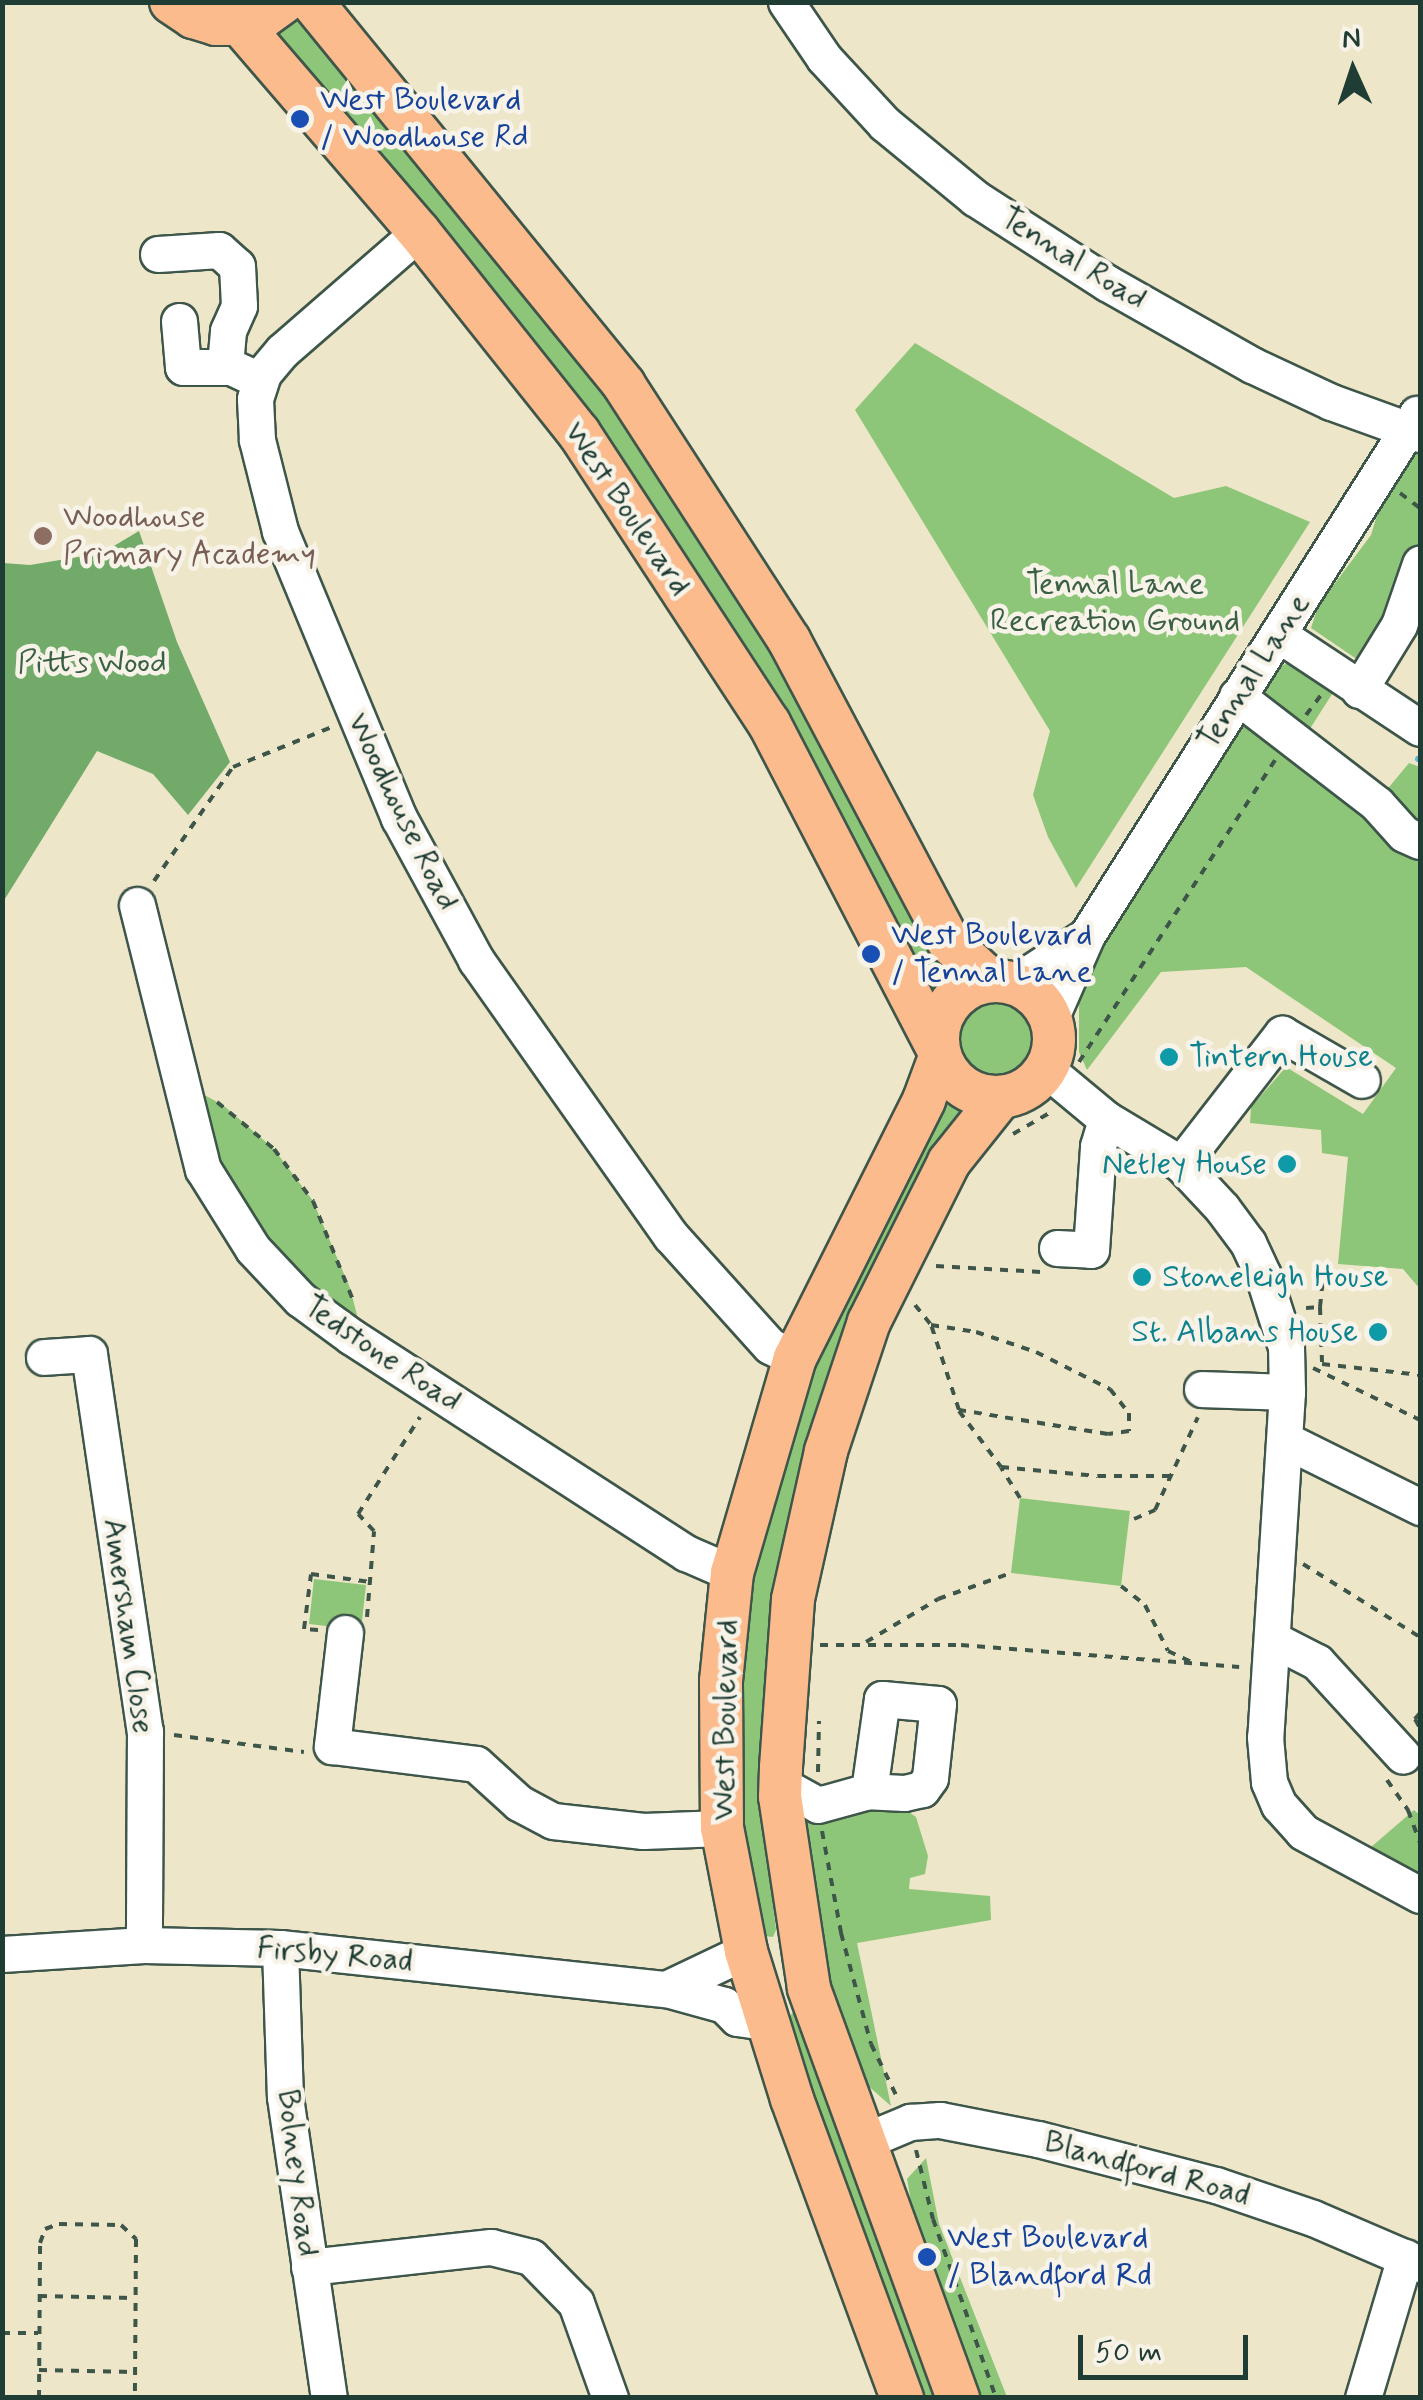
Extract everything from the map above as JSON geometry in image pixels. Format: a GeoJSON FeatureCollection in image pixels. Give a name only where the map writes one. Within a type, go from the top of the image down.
{"type":"FeatureCollection","features":[{"type":"Feature","properties":{"kind":"main road"},"geometry":{"type":"LineString","coordinates":[[171,2],[204,21],[240,24],[263,17],[284,2]]}},
{"type":"Feature","properties":{"kind":"main road","name":"West Boulevard"},"geometry":{"type":"LineString","coordinates":[[312,2],[624,385],[789,640],[949,942],[1002,982],[1036,996],[1051,1017]]}},
{"type":"Feature","properties":{"kind":"main road","name":"West Boulevard"},"geometry":{"type":"LineString","coordinates":[[240,24],[419,232],[578,433],[769,723],[938,1052],[924,1100],[795,1358],[732,1573],[721,1681],[722,1828],[762,1968],[767,2022],[902,2398]]}},
{"type":"Feature","properties":{"kind":"main road"},"geometry":{"type":"LineString","coordinates":[[1002,982],[961,992],[942,1016],[938,1052],[953,1079],[974,1094],[1000,1098],[1027,1090],[1077,1094],[1055,1044],[1051,1017]]}},
{"type":"Feature","properties":{"kind":"main road","name":"West Boulevard"},"geometry":{"type":"LineString","coordinates":[[958,2398],[866,2140],[762,1968],[780,1791],[793,1599],[826,1451],[870,1322],[913,1233],[948,1162],[1000,1098]]}},
{"type":"Feature","properties":{"kind":"street","name":"Tennal Road"},"geometry":{"type":"LineString","coordinates":[[786,2],[824,58],[884,124],[975,198],[1107,283],[1252,365],[1416,424]]}},
{"type":"Feature","properties":{"kind":"street"},"geometry":{"type":"LineString","coordinates":[[179,321],[182,367],[225,367],[261,381],[282,350],[419,232]]}},
{"type":"Feature","properties":{"kind":"street"},"geometry":{"type":"LineString","coordinates":[[158,254],[219,250],[237,266],[239,306],[228,331],[225,367]]}},
{"type":"Feature","properties":{"kind":"street","name":"Woodhouse Road"},"geometry":{"type":"LineString","coordinates":[[261,381],[256,399],[257,440],[280,532],[400,818],[476,960],[566,1094],[670,1235],[770,1346],[795,1358]]}},
{"type":"Feature","properties":{"kind":"street","name":"Tennal Lane"},"geometry":{"type":"LineString","coordinates":[[1051,1017],[1087,936],[1237,696],[1416,424]]}},
{"type":"Feature","properties":{"kind":"street"},"geometry":{"type":"LineString","coordinates":[[1347,682],[1398,625],[1420,564]]}},
{"type":"Feature","properties":{"kind":"street"},"geometry":{"type":"LineString","coordinates":[[1278,634],[1420,728]]}},
{"type":"Feature","properties":{"kind":"street"},"geometry":{"type":"LineString","coordinates":[[1237,696],[1377,804],[1404,834],[1420,841]]}},
{"type":"Feature","properties":{"kind":"street","name":"Tedstone Road"},"geometry":{"type":"LineString","coordinates":[[137,905],[203,1169],[253,1249],[300,1300],[366,1346],[686,1553],[732,1573]]}},
{"type":"Feature","properties":{"kind":"street","name":"Tennal Lane"},"geometry":{"type":"LineString","coordinates":[[1002,982],[1087,936]]}},
{"type":"Feature","properties":{"kind":"street"},"geometry":{"type":"LineString","coordinates":[[1181,1164],[1282,1034],[1362,1080]]}},
{"type":"Feature","properties":{"kind":"street"},"geometry":{"type":"LineString","coordinates":[[1077,1094],[1181,1164],[1248,1243],[1276,1310],[1287,1354],[1288,1392],[1265,1763],[1279,1804],[1303,1832],[1414,1891]]}},
{"type":"Feature","properties":{"kind":"street"},"geometry":{"type":"LineString","coordinates":[[1058,1248],[1092,1250],[1098,1146],[1077,1094]]}},
{"type":"Feature","properties":{"kind":"street","name":"Amersham Close"},"geometry":{"type":"LineString","coordinates":[[44,1357],[89,1354],[145,1732],[144,1944]]}},
{"type":"Feature","properties":{"kind":"street"},"geometry":{"type":"LineString","coordinates":[[1202,1388],[1288,1392]]}},
{"type":"Feature","properties":{"kind":"street"},"geometry":{"type":"LineString","coordinates":[[1285,1440],[1420,1508]]}},
{"type":"Feature","properties":{"kind":"street"},"geometry":{"type":"LineString","coordinates":[[345,1632],[332,1746],[476,1764],[519,1804],[553,1820],[643,1832],[722,1828]]}},
{"type":"Feature","properties":{"kind":"street"},"geometry":{"type":"LineString","coordinates":[[1270,1654],[1317,1662],[1406,1748]]}},
{"type":"Feature","properties":{"kind":"street"},"geometry":{"type":"LineString","coordinates":[[780,1791],[818,1805],[870,1791]]}},
{"type":"Feature","properties":{"kind":"street","name":"Firsby Road"},"geometry":{"type":"LineString","coordinates":[[2,1954],[144,1944],[280,1948],[666,1989],[724,2005],[737,2018],[767,2022]]}},
{"type":"Feature","properties":{"kind":"street","name":"Bolney Road"},"geometry":{"type":"LineString","coordinates":[[280,1948],[285,2097],[329,2398]]}},
{"type":"Feature","properties":{"kind":"street"},"geometry":{"type":"LineString","coordinates":[[724,2005],[762,1968]]}},
{"type":"Feature","properties":{"kind":"street","name":"Firsby Road"},"geometry":{"type":"LineString","coordinates":[[666,1989],[762,1968]]}},
{"type":"Feature","properties":{"kind":"street","name":"Blandford Road"},"geometry":{"type":"LineString","coordinates":[[866,2140],[910,2122],[940,2120],[1038,2139],[1216,2185],[1313,2218],[1413,2260]]}},
{"type":"Feature","properties":{"kind":"street"},"geometry":{"type":"LineString","coordinates":[[309,2267],[491,2247],[530,2256],[576,2303],[610,2398]]}},
{"type":"Feature","properties":{"kind":"street"},"geometry":{"type":"LineString","coordinates":[[1363,2398],[1413,2260]]}},
{"type":"Feature","properties":{"kind":"path"},"geometry":{"type":"LineString","coordinates":[[1077,1094],[1078,1063],[1292,735],[1347,682]]}},
{"type":"Feature","properties":{"kind":"path"},"geometry":{"type":"LineString","coordinates":[[137,905],[233,767],[355,717]]}},
{"type":"Feature","properties":{"kind":"path"},"geometry":{"type":"LineString","coordinates":[[178,1081],[223,1105],[274,1149],[313,1201],[340,1259],[366,1346]]}},
{"type":"Feature","properties":{"kind":"path"},"geometry":{"type":"LineString","coordinates":[[928,1266],[1050,1272],[1058,1248]]}},
{"type":"Feature","properties":{"kind":"path"},"geometry":{"type":"LineString","coordinates":[[1323,1276],[1320,1307],[1324,1373]]}},
{"type":"Feature","properties":{"kind":"path"},"geometry":{"type":"LineString","coordinates":[[912,1302],[931,1324],[959,1410],[1020,1498]]}},
{"type":"Feature","properties":{"kind":"path"},"geometry":{"type":"LineString","coordinates":[[1276,1310],[1320,1307]]}},
{"type":"Feature","properties":{"kind":"path"},"geometry":{"type":"LineString","coordinates":[[931,1324],[976,1332],[1036,1352],[1110,1389],[1130,1413],[1130,1431],[1108,1434],[959,1410]]}},
{"type":"Feature","properties":{"kind":"path"},"geometry":{"type":"LineString","coordinates":[[1287,1354],[1420,1420]]}},
{"type":"Feature","properties":{"kind":"path"},"geometry":{"type":"LineString","coordinates":[[1322,1364],[1420,1375]]}},
{"type":"Feature","properties":{"kind":"path"},"geometry":{"type":"LineString","coordinates":[[1134,1519],[1155,1510],[1202,1406],[1202,1388]]}},
{"type":"Feature","properties":{"kind":"path"},"geometry":{"type":"LineString","coordinates":[[370,1582],[311,1574],[304,1628],[365,1634],[370,1582],[374,1531],[358,1514],[436,1392]]}},
{"type":"Feature","properties":{"kind":"path"},"geometry":{"type":"LineString","coordinates":[[1001,1467],[1098,1476],[1170,1476]]}},
{"type":"Feature","properties":{"kind":"path"},"geometry":{"type":"LineString","coordinates":[[1277,1548],[1420,1636]]}},
{"type":"Feature","properties":{"kind":"path"},"geometry":{"type":"LineString","coordinates":[[862,1644],[938,1600],[1011,1573]]}},
{"type":"Feature","properties":{"kind":"path"},"geometry":{"type":"LineString","coordinates":[[1121,1586],[1144,1606],[1168,1651],[1196,1664]]}},
{"type":"Feature","properties":{"kind":"path"},"geometry":{"type":"LineString","coordinates":[[820,1645],[994,1648],[1196,1664],[1270,1654]]}},
{"type":"Feature","properties":{"kind":"path"},"geometry":{"type":"LineString","coordinates":[[1420,1713],[1406,1748],[1408,1810],[1420,1843]]}},
{"type":"Feature","properties":{"kind":"path"},"geometry":{"type":"LineString","coordinates":[[145,1732],[328,1755],[332,1746]]}},
{"type":"Feature","properties":{"kind":"path"},"geometry":{"type":"LineString","coordinates":[[39,2398],[40,2243],[45,2229],[59,2224],[128,2228],[136,2239],[135,2398]]}},
{"type":"Feature","properties":{"kind":"path"},"geometry":{"type":"LineString","coordinates":[[39,2296],[134,2298]]}},
{"type":"Feature","properties":{"kind":"path"},"geometry":{"type":"LineString","coordinates":[[2,2333],[39,2333]]}},
{"type":"Feature","properties":{"kind":"path"},"geometry":{"type":"LineString","coordinates":[[39,2370],[135,2372]]}},
{"type":"Feature","properties":{"kind":"green space"},"geometry":{"type":"Polygon","coordinates":[[[299,11],[640,429],[961,971],[929,1003],[817,796],[269,38],[299,11]]]}},
{"type":"Feature","properties":{"kind":"green space","name":"Tennal Lane Recreation Ground"},"geometry":{"type":"Polygon","coordinates":[[[915,343],[1174,498],[1226,486],[1310,522],[1076,888],[1048,837],[1033,795],[1050,731],[855,410],[915,343]]]}},
{"type":"Feature","properties":{"kind":"green space"},"geometry":{"type":"Polygon","coordinates":[[[1420,448],[1420,552],[1361,662],[1311,628],[1318,606],[1371,535],[1381,502],[1411,453],[1420,448]]]}},
{"type":"Feature","properties":{"kind":"green space","name":"Pitts Wood"},"geometry":{"type":"Polygon","coordinates":[[[139,531],[177,642],[230,762],[188,815],[153,774],[97,751],[3,902],[3,563],[30,565],[102,553],[139,531]]]}},
{"type":"Feature","properties":{"kind":"green space"},"geometry":{"type":"Polygon","coordinates":[[[1291,663],[1334,691],[1306,735],[1380,798],[1409,763],[1420,767],[1420,1289],[1403,1269],[1338,1264],[1348,1157],[1322,1153],[1321,1130],[1250,1123],[1251,1107],[1286,1067],[1363,1114],[1396,1068],[1246,967],[1161,972],[1087,1070],[1079,1052],[1079,989],[1090,954],[1277,666],[1291,663]]]}},
{"type":"Feature","properties":{"kind":"green space"},"geometry":{"type":"Polygon","coordinates":[[[998,994],[1014,997],[1027,1006],[1036,1019],[1036,1051],[1027,1064],[1014,1073],[998,1076],[982,1073],[969,1064],[960,1051],[957,1035],[960,1019],[969,1006],[982,997],[998,994]]]}},
{"type":"Feature","properties":{"kind":"green space"},"geometry":{"type":"Polygon","coordinates":[[[178,1081],[223,1105],[274,1149],[313,1201],[350,1288],[365,1346],[253,1249],[178,1081]]]}},
{"type":"Feature","properties":{"kind":"green space"},"geometry":{"type":"Polygon","coordinates":[[[945,1093],[964,1104],[877,1279],[763,1821],[776,1930],[773,1937],[763,1936],[738,1802],[737,1702],[753,1569],[806,1370],[945,1093]]]}},
{"type":"Feature","properties":{"kind":"green space"},"geometry":{"type":"Polygon","coordinates":[[[1020,1498],[1130,1511],[1121,1586],[1011,1573],[1020,1498]]]}},
{"type":"Feature","properties":{"kind":"green space"},"geometry":{"type":"Polygon","coordinates":[[[314,1579],[366,1585],[361,1630],[309,1624],[314,1579]]]}},
{"type":"Feature","properties":{"kind":"green space"},"geometry":{"type":"Polygon","coordinates":[[[900,1806],[916,1817],[928,1856],[925,1874],[910,1878],[909,1889],[990,1896],[991,1920],[857,1943],[891,2106],[866,2084],[834,2009],[800,1830],[808,1822],[900,1806]]]}},
{"type":"Feature","properties":{"kind":"green space"},"geometry":{"type":"Polygon","coordinates":[[[1414,1810],[1420,1815],[1420,1880],[1370,1848],[1414,1810]]]}},
{"type":"Feature","properties":{"kind":"green space"},"geometry":{"type":"Polygon","coordinates":[[[801,2001],[946,2397],[921,2397],[785,2023],[801,2001]]]}},
{"type":"Feature","properties":{"kind":"green space"},"geometry":{"type":"Polygon","coordinates":[[[926,2158],[939,2224],[1007,2397],[973,2397],[917,2238],[907,2179],[926,2158]]]}},
{"type":"Feature","properties":{"kind":"place","name":"West Boulevard / Woodhouse Rd"},"geometry":{"type":"Point","coordinates":[300,119]}},
{"type":"Feature","properties":{"kind":"place","name":"Woodhouse Primary Academy"},"geometry":{"type":"Point","coordinates":[43,536]}},
{"type":"Feature","properties":{"kind":"place","name":"West Boulevard / Tennal Lane"},"geometry":{"type":"Point","coordinates":[871,954]}},
{"type":"Feature","properties":{"kind":"place","name":"Tintern House"},"geometry":{"type":"Point","coordinates":[1169,1057]}},
{"type":"Feature","properties":{"kind":"place","name":"Netley House"},"geometry":{"type":"Point","coordinates":[1287,1164]}},
{"type":"Feature","properties":{"kind":"place","name":"Stoneleigh House"},"geometry":{"type":"Point","coordinates":[1142,1277]}},
{"type":"Feature","properties":{"kind":"place","name":"St. Albans House"},"geometry":{"type":"Point","coordinates":[1378,1332]}},
{"type":"Feature","properties":{"kind":"place","name":"West Boulevard / Blandford Rd"},"geometry":{"type":"Point","coordinates":[927,2257]}}]}
